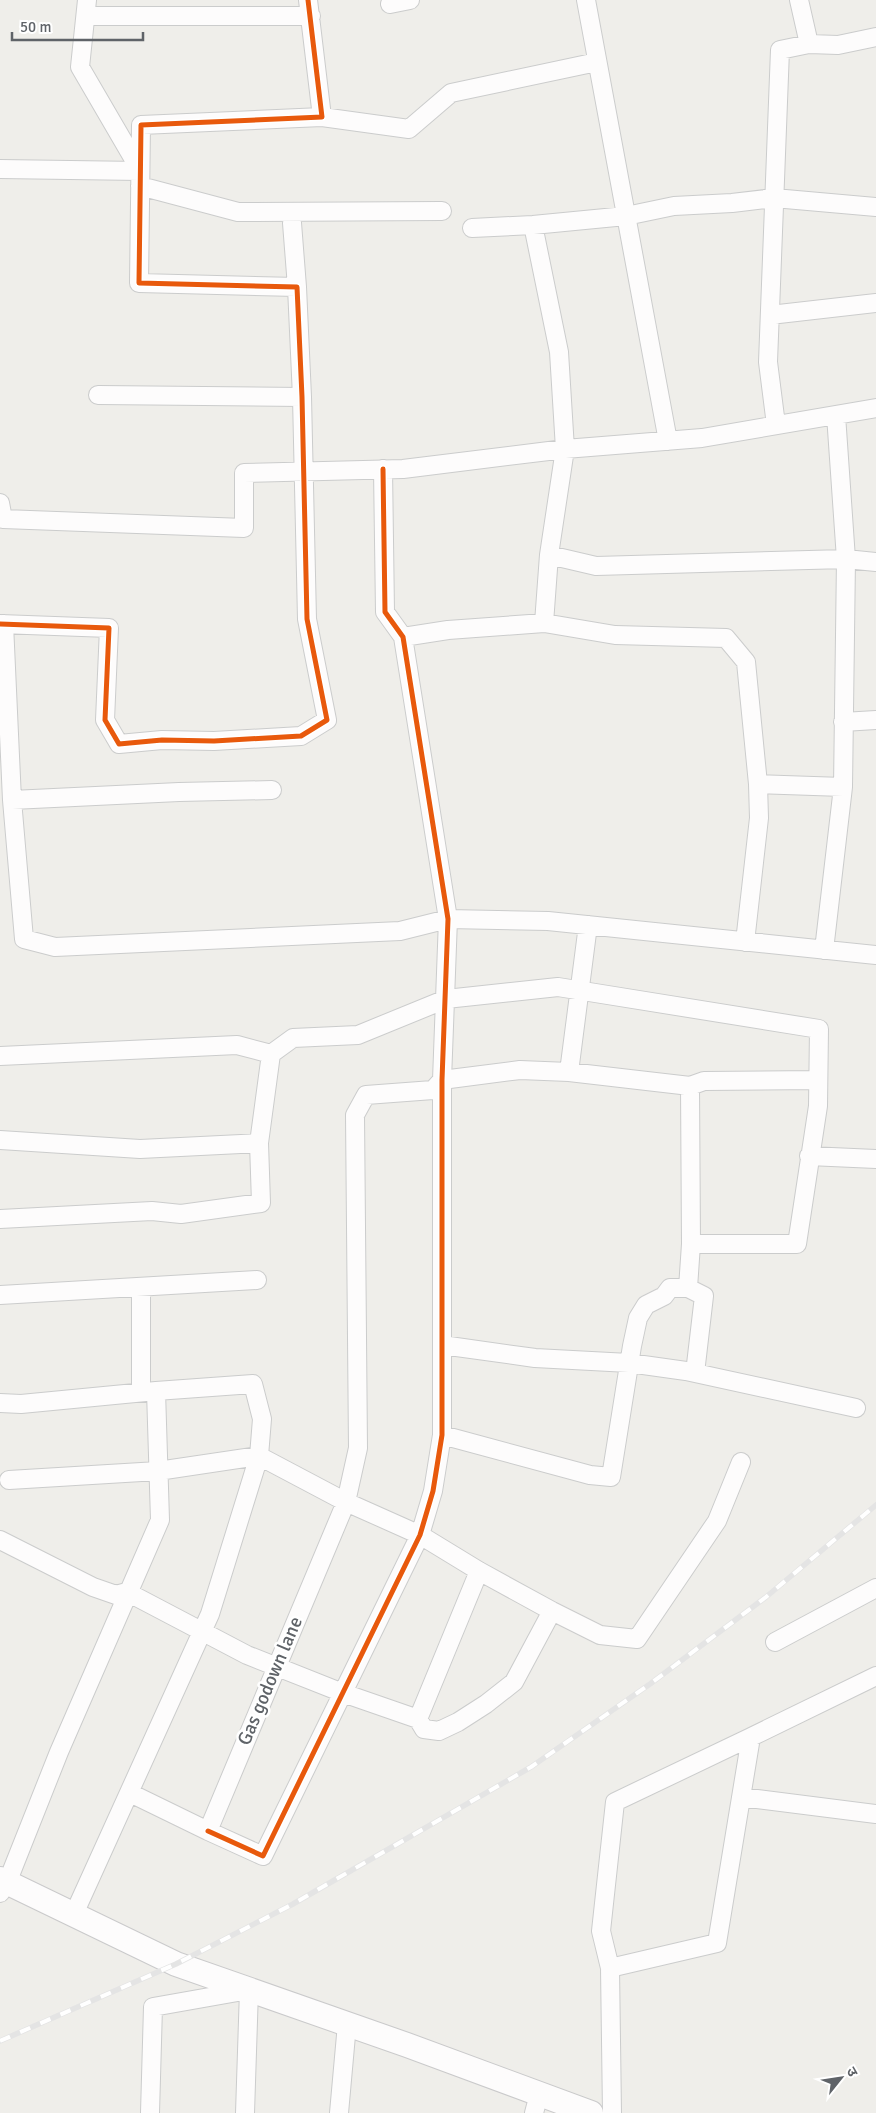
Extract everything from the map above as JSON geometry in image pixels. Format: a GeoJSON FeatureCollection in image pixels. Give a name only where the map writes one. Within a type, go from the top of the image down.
{"type":"FeatureCollection","features":[{"type":"Feature","properties":{"kind":"street"},"geometry":{"type":"LineString","coordinates":[[390,4],[410,0]]}},
{"type":"Feature","properties":{"kind":"street"},"geometry":{"type":"LineString","coordinates":[[586,0],[596,62],[668,441]]}},
{"type":"Feature","properties":{"kind":"street"},"geometry":{"type":"LineString","coordinates":[[799,0],[810,44]]}},
{"type":"Feature","properties":{"kind":"street"},"geometry":{"type":"LineString","coordinates":[[140,178],[80,67],[87,8],[310,8],[322,117]]}},
{"type":"Feature","properties":{"kind":"street"},"geometry":{"type":"LineString","coordinates":[[776,425],[768,362],[780,50],[810,44],[838,45],[876,37]]}},
{"type":"Feature","properties":{"kind":"street"},"geometry":{"type":"LineString","coordinates":[[297,288],[140,283],[141,125],[322,117],[409,128],[451,93],[596,62]]}},
{"type":"Feature","properties":{"kind":"street"},"geometry":{"type":"LineString","coordinates":[[0,169],[140,178],[238,212],[442,211]]}},
{"type":"Feature","properties":{"kind":"street"},"geometry":{"type":"LineString","coordinates":[[472,228],[533,225],[626,216],[674,206],[732,203],[774,198],[876,207]]}},
{"type":"Feature","properties":{"kind":"street"},"geometry":{"type":"LineString","coordinates":[[292,223],[302,397],[307,619],[327,720],[301,736],[214,741],[162,740],[119,744],[105,720],[109,628],[2,624],[12,800],[24,939],[55,947],[390,931],[448,919],[548,921],[876,955]]}},
{"type":"Feature","properties":{"kind":"street"},"geometry":{"type":"LineString","coordinates":[[533,225],[559,352],[565,449],[549,554],[544,623]]}},
{"type":"Feature","properties":{"kind":"street"},"geometry":{"type":"LineString","coordinates":[[770,315],[876,303]]}},
{"type":"Feature","properties":{"kind":"street"},"geometry":{"type":"LineString","coordinates":[[98,396],[302,397]]}},
{"type":"Feature","properties":{"kind":"street"},"geometry":{"type":"LineString","coordinates":[[0,503],[3,519],[244,528],[244,473],[403,468],[565,449],[702,438],[876,408]]}},
{"type":"Feature","properties":{"kind":"street"},"geometry":{"type":"LineString","coordinates":[[824,950],[843,787],[846,559],[836,415]]}},
{"type":"Feature","properties":{"kind":"street"},"geometry":{"type":"LineString","coordinates":[[130,1793],[263,1856],[420,1535],[433,1491],[442,1435],[442,1080],[448,919],[403,637],[385,612],[382,469]]}},
{"type":"Feature","properties":{"kind":"street"},"geometry":{"type":"LineString","coordinates":[[549,554],[596,566],[846,559],[876,562]]}},
{"type":"Feature","properties":{"kind":"street"},"geometry":{"type":"LineString","coordinates":[[403,637],[448,630],[544,623],[615,635],[726,638],[746,662],[758,784],[758,818],[745,942]]}},
{"type":"Feature","properties":{"kind":"street"},"geometry":{"type":"LineString","coordinates":[[843,722],[876,720]]}},
{"type":"Feature","properties":{"kind":"street"},"geometry":{"type":"LineString","coordinates":[[758,784],[843,787]]}},
{"type":"Feature","properties":{"kind":"street"},"geometry":{"type":"LineString","coordinates":[[12,800],[180,792],[272,790]]}},
{"type":"Feature","properties":{"kind":"street"},"geometry":{"type":"LineString","coordinates":[[568,1072],[581,991],[588,925]]}},
{"type":"Feature","properties":{"kind":"street"},"geometry":{"type":"LineString","coordinates":[[0,1219],[152,1212],[181,1214],[262,1203],[259,1144],[271,1054],[293,1038],[358,1035],[446,1000],[558,987],[819,1029],[818,1106],[796,1244],[691,1244]]}},
{"type":"Feature","properties":{"kind":"street"},"geometry":{"type":"LineString","coordinates":[[0,1056],[237,1045],[271,1054]]}},
{"type":"Feature","properties":{"kind":"street"},"geometry":{"type":"LineString","coordinates":[[442,1080],[520,1070],[568,1072],[690,1086],[704,1081],[818,1080]]}},
{"type":"Feature","properties":{"kind":"street","name":"Gas godown lane"},"geometry":{"type":"LineString","coordinates":[[208,1831],[346,1502],[358,1448],[355,1115],[366,1095],[433,1090],[442,1080]]}},
{"type":"Feature","properties":{"kind":"street"},"geometry":{"type":"LineString","coordinates":[[688,1288],[691,1244],[690,1086]]}},
{"type":"Feature","properties":{"kind":"street"},"geometry":{"type":"LineString","coordinates":[[0,1140],[140,1149],[259,1144]]}},
{"type":"Feature","properties":{"kind":"street"},"geometry":{"type":"LineString","coordinates":[[810,1156],[876,1159]]}},
{"type":"Feature","properties":{"kind":"street"},"geometry":{"type":"LineString","coordinates":[[0,1295],[257,1280]]}},
{"type":"Feature","properties":{"kind":"street"},"geometry":{"type":"LineString","coordinates":[[141,1287],[149,1391],[158,1471],[160,1520],[127,1592],[2,1885],[74,1914],[176,1964],[347,2024],[536,2103],[591,2113]]}},
{"type":"Feature","properties":{"kind":"street"},"geometry":{"type":"LineString","coordinates":[[442,1435],[590,1475],[611,1477],[638,1318],[646,1306],[664,1296],[670,1288],[688,1288],[704,1296],[695,1373]]}},
{"type":"Feature","properties":{"kind":"street"},"geometry":{"type":"LineString","coordinates":[[442,1345],[535,1358],[629,1363],[695,1373],[856,1408]]}},
{"type":"Feature","properties":{"kind":"street"},"geometry":{"type":"LineString","coordinates":[[0,1403],[21,1404],[149,1391],[253,1384],[262,1419],[260,1456],[210,1614],[74,1914]]}},
{"type":"Feature","properties":{"kind":"street"},"geometry":{"type":"LineString","coordinates":[[9,1480],[158,1471],[260,1456],[346,1502],[420,1535],[478,1571],[600,1635],[637,1639],[717,1520],[741,1462]]}},
{"type":"Feature","properties":{"kind":"street"},"geometry":{"type":"LineString","coordinates":[[0,1540],[94,1587],[116,1595],[127,1592],[247,1655],[343,1693],[418,1719],[424,1729],[439,1731],[458,1722],[514,1682],[552,1611]]}},
{"type":"Feature","properties":{"kind":"street"},"geometry":{"type":"LineString","coordinates":[[418,1719],[478,1571]]}},
{"type":"Feature","properties":{"kind":"street"},"geometry":{"type":"LineString","coordinates":[[775,1642],[876,1588]]}},
{"type":"Feature","properties":{"kind":"street"},"geometry":{"type":"LineString","coordinates":[[612,2113],[610,1968],[601,1931],[615,1802],[876,1676]]}},
{"type":"Feature","properties":{"kind":"street"},"geometry":{"type":"LineString","coordinates":[[610,1968],[717,1943],[750,1736]]}},
{"type":"Feature","properties":{"kind":"street"},"geometry":{"type":"LineString","coordinates":[[741,1797],[876,1814]]}},
{"type":"Feature","properties":{"kind":"street"},"geometry":{"type":"LineString","coordinates":[[150,2113],[153,2008],[249,1990]]}},
{"type":"Feature","properties":{"kind":"street"},"geometry":{"type":"LineString","coordinates":[[245,2113],[249,1990]]}},
{"type":"Feature","properties":{"kind":"street"},"geometry":{"type":"LineString","coordinates":[[339,2113],[347,2024]]}},
{"type":"Feature","properties":{"kind":"railway"},"geometry":{"type":"LineString","coordinates":[[0,2041],[176,1964],[293,1904],[531,1767],[650,1684],[766,1597],[876,1505]]}},
{"type":"Feature","properties":{"kind":"cycle path"},"geometry":{"type":"LineString","coordinates":[[0,624],[109,628],[105,720],[119,744],[162,740],[214,741],[301,736],[327,720],[307,619],[302,397],[297,287],[139,283],[141,125],[322,117],[308,0]]}},
{"type":"Feature","properties":{"kind":"cycle path"},"geometry":{"type":"LineString","coordinates":[[208,1831],[263,1856],[420,1535],[433,1491],[442,1435],[442,1080],[448,919],[403,637],[385,612],[383,469]]}}]}
